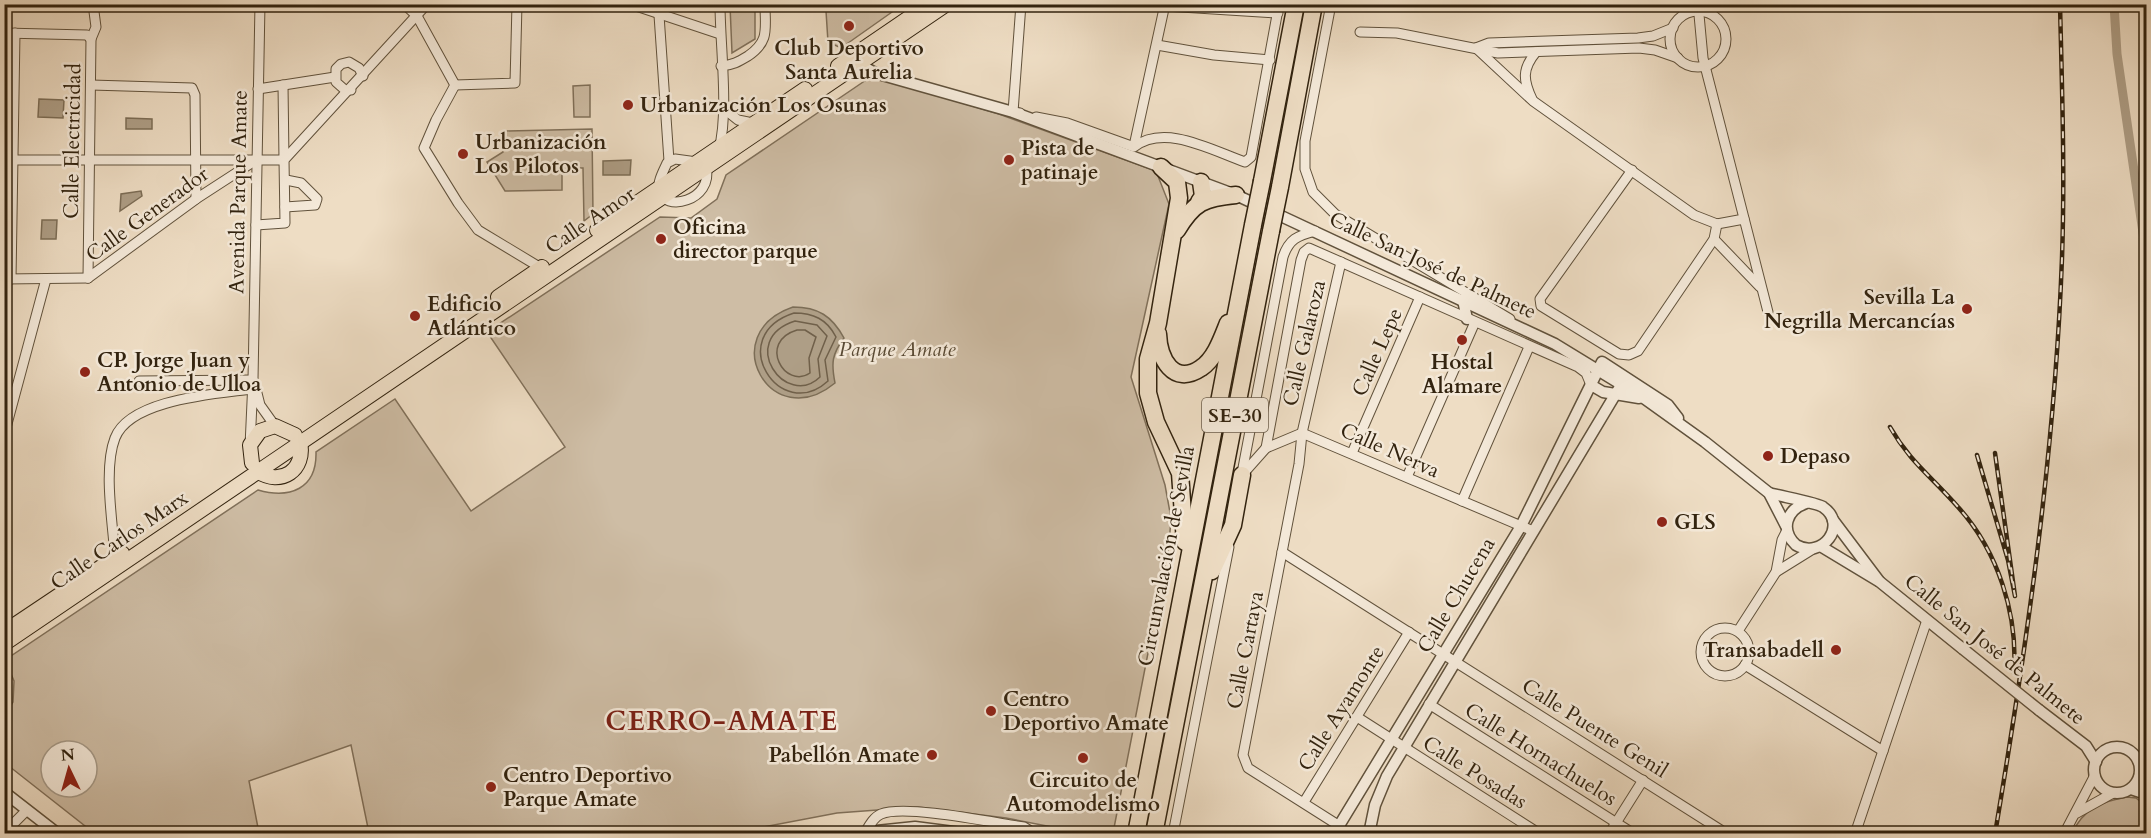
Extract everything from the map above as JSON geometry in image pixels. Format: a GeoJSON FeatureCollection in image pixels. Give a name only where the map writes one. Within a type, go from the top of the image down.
{"type":"FeatureCollection","features":[{"type":"Feature","properties":{"kind":"highway","name":"Circunvalación de Sevilla"},"geometry":{"type":"LineString","coordinates":[[1136,834],[1296,4]]}},
{"type":"Feature","properties":{"kind":"highway","name":"Circunvalación de Sevilla"},"geometry":{"type":"LineString","coordinates":[[1156,834],[1315,4]]}},
{"type":"Feature","properties":{"kind":"highway"},"geometry":{"type":"LineString","coordinates":[[1161,167],[1177,182],[1179,198],[1175,233],[1158,322],[1148,358],[1148,393],[1156,422],[1180,473],[1186,570]]}},
{"type":"Feature","properties":{"kind":"highway"},"geometry":{"type":"LineString","coordinates":[[1175,233],[1186,214],[1203,196],[1197,180],[1185,184],[1179,198]]}},
{"type":"Feature","properties":{"kind":"highway"},"geometry":{"type":"LineString","coordinates":[[1199,202],[1236,195]]}},
{"type":"Feature","properties":{"kind":"highway"},"geometry":{"type":"LineString","coordinates":[[1158,322],[1161,357],[1173,371],[1193,372],[1203,367],[1218,346],[1239,298]]}},
{"type":"Feature","properties":{"kind":"highway"},"geometry":{"type":"LineString","coordinates":[[1200,599],[1233,525],[1242,475]]}},
{"type":"Feature","properties":{"kind":"highway"},"geometry":{"type":"LineString","coordinates":[[1127,834],[1152,749]]}},
{"type":"Feature","properties":{"kind":"main road","name":"Calle Amor"},"geometry":{"type":"LineString","coordinates":[[297,438],[541,268],[706,163],[856,60],[929,4]]}},
{"type":"Feature","properties":{"kind":"main road","name":"Calle Amor"},"geometry":{"type":"LineString","coordinates":[[706,163],[720,146],[753,123],[947,4]]}},
{"type":"Feature","properties":{"kind":"main road","name":"Calle Amor"},"geometry":{"type":"LineString","coordinates":[[253,462],[297,438],[660,193]]}},
{"type":"Feature","properties":{"kind":"main road"},"geometry":{"type":"LineString","coordinates":[[275,426],[297,438],[301,460],[290,474],[273,478],[253,462],[250,445],[260,431],[275,426]]}},
{"type":"Feature","properties":{"kind":"main road","name":"Calle Carlos Marx"},"geometry":{"type":"LineString","coordinates":[[4,632],[253,462]]}},
{"type":"Feature","properties":{"kind":"main road","name":"Calle Carlos Marx"},"geometry":{"type":"LineString","coordinates":[[4,644],[253,462]]}},
{"type":"Feature","properties":{"kind":"street","name":"Calle Electricidad"},"geometry":{"type":"LineString","coordinates":[[88,278],[91,39],[96,27],[93,4]]}},
{"type":"Feature","properties":{"kind":"street","name":"Avenida Parque Amate"},"geometry":{"type":"LineString","coordinates":[[253,462],[260,4]]}},
{"type":"Feature","properties":{"kind":"street"},"geometry":{"type":"LineString","coordinates":[[404,4],[417,16],[455,85],[515,82],[517,4]]}},
{"type":"Feature","properties":{"kind":"street"},"geometry":{"type":"LineString","coordinates":[[13,160],[284,160],[351,90],[427,4]]}},
{"type":"Feature","properties":{"kind":"street"},"geometry":{"type":"LineString","coordinates":[[630,4],[720,34]]}},
{"type":"Feature","properties":{"kind":"street"},"geometry":{"type":"LineString","coordinates":[[720,4],[723,108],[720,146]]}},
{"type":"Feature","properties":{"kind":"street"},"geometry":{"type":"LineString","coordinates":[[721,66],[733,65],[760,47],[765,35],[765,4]]}},
{"type":"Feature","properties":{"kind":"street"},"geometry":{"type":"LineString","coordinates":[[1021,4],[1013,112],[1067,123],[1134,147]]}},
{"type":"Feature","properties":{"kind":"street"},"geometry":{"type":"LineString","coordinates":[[1331,4],[1305,141],[1305,169],[1313,192],[1335,214],[1525,328]]}},
{"type":"Feature","properties":{"kind":"street"},"geometry":{"type":"LineString","coordinates":[[1165,5],[1278,9],[1251,157],[1245,162],[1168,137],[1142,141],[1134,147],[1165,5]]}},
{"type":"Feature","properties":{"kind":"street"},"geometry":{"type":"LineString","coordinates":[[1476,48],[1489,43],[1653,36],[1673,28],[1684,16],[1698,8]]}},
{"type":"Feature","properties":{"kind":"street"},"geometry":{"type":"LineString","coordinates":[[1360,32],[1397,33],[1498,53],[1639,48],[1678,58],[1692,66],[1706,66],[1722,54],[1726,37],[1717,19],[1698,8]]}},
{"type":"Feature","properties":{"kind":"street"},"geometry":{"type":"LineString","coordinates":[[1698,8],[1706,66],[1768,312]]}},
{"type":"Feature","properties":{"kind":"street"},"geometry":{"type":"LineString","coordinates":[[655,11],[669,161],[660,193],[685,201],[695,198],[707,179],[706,163],[678,158],[669,161]]}},
{"type":"Feature","properties":{"kind":"street"},"geometry":{"type":"LineString","coordinates":[[1673,28],[1671,44],[1678,58]]}},
{"type":"Feature","properties":{"kind":"street"},"geometry":{"type":"LineString","coordinates":[[4,33],[87,35],[91,39]]}},
{"type":"Feature","properties":{"kind":"street"},"geometry":{"type":"LineString","coordinates":[[15,33],[8,279],[88,278]]}},
{"type":"Feature","properties":{"kind":"street"},"geometry":{"type":"LineString","coordinates":[[1157,45],[1214,55],[1270,60]]}},
{"type":"Feature","properties":{"kind":"street"},"geometry":{"type":"LineString","coordinates":[[1476,48],[1533,101],[1694,215],[1717,224],[1744,219]]}},
{"type":"Feature","properties":{"kind":"street"},"geometry":{"type":"LineString","coordinates":[[1533,101],[1524,79],[1524,68],[1536,52]]}},
{"type":"Feature","properties":{"kind":"street","name":"Calle San José de Palmete"},"geometry":{"type":"LineString","coordinates":[[856,60],[875,72],[1013,112],[1236,195],[1525,328],[1596,369],[1624,380]]}},
{"type":"Feature","properties":{"kind":"street"},"geometry":{"type":"LineString","coordinates":[[351,90],[339,86],[334,77],[336,69],[346,62],[359,68],[363,76]]}},
{"type":"Feature","properties":{"kind":"street"},"geometry":{"type":"LineString","coordinates":[[258,88],[334,77]]}},
{"type":"Feature","properties":{"kind":"street"},"geometry":{"type":"LineString","coordinates":[[91,85],[192,88],[195,95],[196,199]]}},
{"type":"Feature","properties":{"kind":"street"},"geometry":{"type":"LineString","coordinates":[[256,225],[285,223],[283,85]]}},
{"type":"Feature","properties":{"kind":"street","name":"Calle Amor"},"geometry":{"type":"LineString","coordinates":[[455,85],[435,120],[424,148],[458,203],[478,230],[541,268]]}},
{"type":"Feature","properties":{"kind":"street"},"geometry":{"type":"LineString","coordinates":[[723,108],[738,120],[753,123]]}},
{"type":"Feature","properties":{"kind":"street","name":"Calle Generador"},"geometry":{"type":"LineString","coordinates":[[88,278],[245,165],[257,161]]}},
{"type":"Feature","properties":{"kind":"street"},"geometry":{"type":"LineString","coordinates":[[1632,170],[1540,299],[1541,306],[1619,354],[1629,355],[1638,351],[1714,239],[1717,224]]}},
{"type":"Feature","properties":{"kind":"street"},"geometry":{"type":"LineString","coordinates":[[285,207],[308,207],[315,205],[317,199],[301,183],[286,180]]}},
{"type":"Feature","properties":{"kind":"street"},"geometry":{"type":"LineString","coordinates":[[1242,475],[1283,257],[1287,245],[1295,237],[1315,231]]}},
{"type":"Feature","properties":{"kind":"street"},"geometry":{"type":"LineString","coordinates":[[1714,239],[1761,288]]}},
{"type":"Feature","properties":{"kind":"street","name":"Calle San José de Palmete"},"geometry":{"type":"LineString","coordinates":[[1266,448],[1301,260],[1304,252],[1310,248],[1578,367],[1586,373],[1591,385]]}},
{"type":"Feature","properties":{"kind":"street","name":"Calle Galaroza"},"geometry":{"type":"LineString","coordinates":[[1302,433],[1341,262]]}},
{"type":"Feature","properties":{"kind":"street"},"geometry":{"type":"LineString","coordinates":[[4,435],[46,279]]}},
{"type":"Feature","properties":{"kind":"street","name":"Calle Lepe"},"geometry":{"type":"LineString","coordinates":[[1352,453],[1420,297]]}},
{"type":"Feature","properties":{"kind":"street"},"geometry":{"type":"LineString","coordinates":[[1407,477],[1471,321],[1463,300]]}},
{"type":"Feature","properties":{"kind":"street"},"geometry":{"type":"LineString","coordinates":[[1462,501],[1529,347]]}},
{"type":"Feature","properties":{"kind":"street","name":"Calle Chucena"},"geometry":{"type":"LineString","coordinates":[[1336,829],[1521,526],[1591,385],[1596,369]]}},
{"type":"Feature","properties":{"kind":"street"},"geometry":{"type":"LineString","coordinates":[[1624,380],[1645,399],[1769,493],[1824,507],[1833,519],[1832,534],[1818,548],[1776,572]]}},
{"type":"Feature","properties":{"kind":"street"},"geometry":{"type":"LineString","coordinates":[[1624,380],[1668,405],[1686,428]]}},
{"type":"Feature","properties":{"kind":"street","name":"Calle Chucena"},"geometry":{"type":"LineString","coordinates":[[1369,834],[1375,805],[1403,747],[1624,380]]}},
{"type":"Feature","properties":{"kind":"street"},"geometry":{"type":"LineString","coordinates":[[139,381],[253,385]]}},
{"type":"Feature","properties":{"kind":"street"},"geometry":{"type":"LineString","coordinates":[[116,557],[111,455],[116,436],[131,417],[153,408],[253,385]]}},
{"type":"Feature","properties":{"kind":"street","name":"Avenida Parque Amate"},"geometry":{"type":"LineString","coordinates":[[253,385],[260,405],[275,426]]}},
{"type":"Feature","properties":{"kind":"street"},"geometry":{"type":"LineString","coordinates":[[1591,385],[1615,394],[1645,399]]}},
{"type":"Feature","properties":{"kind":"street"},"geometry":{"type":"LineString","coordinates":[[1242,475],[1266,448],[1302,433]]}},
{"type":"Feature","properties":{"kind":"street","name":"Calle Nerva"},"geometry":{"type":"LineString","coordinates":[[1302,433],[1533,531]]}},
{"type":"Feature","properties":{"kind":"street","name":"Calle Cartaya"},"geometry":{"type":"LineString","coordinates":[[1302,433],[1243,755],[1248,768],[1304,802],[1336,829]]}},
{"type":"Feature","properties":{"kind":"street"},"geometry":{"type":"LineString","coordinates":[[1769,493],[1796,545],[1818,548]]}},
{"type":"Feature","properties":{"kind":"street"},"geometry":{"type":"LineString","coordinates":[[1738,632],[1776,572],[1782,540],[1793,510],[1806,503]]}},
{"type":"Feature","properties":{"kind":"street","name":"Calle San José de Palmete"},"geometry":{"type":"LineString","coordinates":[[1833,519],[1880,582]]}},
{"type":"Feature","properties":{"kind":"street"},"geometry":{"type":"LineString","coordinates":[[1173,834],[1233,525]]}},
{"type":"Feature","properties":{"kind":"street","name":"Calle San José de Palmete"},"geometry":{"type":"LineString","coordinates":[[1818,548],[1880,582],[2086,746],[2096,762]]}},
{"type":"Feature","properties":{"kind":"street","name":"Calle Puente Genil"},"geometry":{"type":"LineString","coordinates":[[1282,552],[1727,834]]}},
{"type":"Feature","properties":{"kind":"street"},"geometry":{"type":"LineString","coordinates":[[1855,834],[1927,620]]}},
{"type":"Feature","properties":{"kind":"street"},"geometry":{"type":"LineString","coordinates":[[1724,628],[1738,632],[1748,643],[1748,658],[1745,665],[1732,675],[1724,675],[1709,669],[1702,658],[1702,645],[1710,633],[1724,628]]}},
{"type":"Feature","properties":{"kind":"street","name":"Calle Ayamonte"},"geometry":{"type":"LineString","coordinates":[[1304,802],[1409,632]]}},
{"type":"Feature","properties":{"kind":"street"},"geometry":{"type":"LineString","coordinates":[[1745,665],[1883,751]]}},
{"type":"Feature","properties":{"kind":"street","name":"Calle Hornachuelos"},"geometry":{"type":"LineString","coordinates":[[1429,704],[1634,834]]}},
{"type":"Feature","properties":{"kind":"street","name":"Calle Posadas"},"geometry":{"type":"LineString","coordinates":[[1357,717],[1540,834]]}},
{"type":"Feature","properties":{"kind":"street","name":"Calle San José de Palmete"},"geometry":{"type":"LineString","coordinates":[[2086,746],[2104,751]]}},
{"type":"Feature","properties":{"kind":"street"},"geometry":{"type":"LineString","coordinates":[[2064,834],[2095,775],[2096,762],[2104,751],[2118,747],[2131,752],[2139,764],[2139,778],[2146,794]]}},
{"type":"Feature","properties":{"kind":"street"},"geometry":{"type":"LineString","coordinates":[[2095,775],[2101,786],[2113,792]]}},
{"type":"Feature","properties":{"kind":"street"},"geometry":{"type":"LineString","coordinates":[[2130,789],[2139,778]]}},
{"type":"Feature","properties":{"kind":"street"},"geometry":{"type":"LineString","coordinates":[[1610,834],[1643,780]]}},
{"type":"Feature","properties":{"kind":"street"},"geometry":{"type":"LineString","coordinates":[[2072,816],[2085,806],[2113,792],[2130,789],[2146,794]]}},
{"type":"Feature","properties":{"kind":"street"},"geometry":{"type":"LineString","coordinates":[[4,792],[58,834]]}},
{"type":"Feature","properties":{"kind":"street"},"geometry":{"type":"LineString","coordinates":[[4,833],[27,810]]}},
{"type":"Feature","properties":{"kind":"street"},"geometry":{"type":"LineString","coordinates":[[866,831],[876,817],[893,813],[943,814],[1029,828],[1035,834]]}},
{"type":"Feature","properties":{"kind":"street"},"geometry":{"type":"LineString","coordinates":[[848,834],[915,827],[969,834]]}},
{"type":"Feature","properties":{"kind":"green space"},"geometry":{"type":"Polygon","coordinates":[[[730,5],[755,5],[755,39],[732,53],[730,5]]]}},
{"type":"Feature","properties":{"kind":"green space","name":"Club Deportivo Santa Aurelia"},"geometry":{"type":"Polygon","coordinates":[[[808,5],[902,5],[841,48],[828,42],[826,11],[808,11],[808,5]]]}},
{"type":"Feature","properties":{"kind":"green space","name":"Parque Amate"},"geometry":{"type":"Polygon","coordinates":[[[872,76],[999,114],[1156,171],[1169,204],[1131,377],[1165,485],[1171,518],[1169,545],[1114,828],[1104,833],[1083,833],[1006,818],[918,807],[837,813],[732,833],[672,833],[667,827],[625,829],[625,834],[369,833],[351,745],[249,781],[259,833],[94,833],[51,799],[99,799],[99,739],[39,739],[39,790],[5,763],[5,715],[13,702],[14,681],[5,660],[258,490],[291,492],[307,483],[315,465],[316,452],[395,399],[471,511],[565,447],[487,332],[660,217],[691,218],[717,199],[726,175],[872,76]]]}},
{"type":"Feature","properties":{"kind":"green space"},"geometry":{"type":"Polygon","coordinates":[[[590,85],[590,117],[574,117],[573,86],[590,85]]]}},
{"type":"Feature","properties":{"kind":"green space"},"geometry":{"type":"Polygon","coordinates":[[[592,129],[593,214],[584,221],[583,168],[562,168],[562,190],[505,191],[487,162],[503,152],[503,131],[592,129]]]}},
{"type":"Feature","properties":{"kind":"green space"},"geometry":{"type":"Polygon","coordinates":[[[2127,797],[2136,798],[2146,806],[2146,833],[2072,834],[2087,812],[2110,801],[2127,797]]]}},
{"type":"Feature","properties":{"kind":"water"},"geometry":{"type":"Polygon","coordinates":[[[39,99],[64,100],[63,118],[38,117],[39,99]]]}},
{"type":"Feature","properties":{"kind":"water"},"geometry":{"type":"Polygon","coordinates":[[[126,118],[152,119],[152,129],[126,129],[126,118]]]}},
{"type":"Feature","properties":{"kind":"water"},"geometry":{"type":"Polygon","coordinates":[[[631,160],[630,175],[603,175],[603,161],[631,160]]]}},
{"type":"Feature","properties":{"kind":"water"},"geometry":{"type":"Polygon","coordinates":[[[141,191],[142,196],[120,211],[121,194],[141,191]]]}},
{"type":"Feature","properties":{"kind":"water"},"geometry":{"type":"Polygon","coordinates":[[[42,220],[57,220],[56,239],[41,239],[42,220]]]}},
{"type":"Feature","properties":{"kind":"water"},"geometry":{"type":"Polygon","coordinates":[[[793,307],[802,307],[823,314],[844,338],[834,359],[835,383],[812,396],[790,397],[773,389],[760,375],[755,357],[757,338],[769,320],[793,307]]]}},
{"type":"Feature","properties":{"kind":"waterway"},"geometry":{"type":"LineString","coordinates":[[2114,4],[2117,54],[2146,253]]}},
{"type":"Feature","properties":{"kind":"railway"},"geometry":{"type":"LineString","coordinates":[[1995,834],[2038,547],[2053,403],[2063,226],[2060,4]]}},
{"type":"Feature","properties":{"kind":"railway"},"geometry":{"type":"LineString","coordinates":[[1890,427],[1913,460],[1958,507],[1984,543],[1994,563],[2009,606],[2013,628],[2014,673]]}},
{"type":"Feature","properties":{"kind":"railway"},"geometry":{"type":"LineString","coordinates":[[1977,455],[2008,560],[2015,596],[1995,453]]}},
{"type":"Feature","properties":{"kind":"place","name":"Club Deportivo Santa Aurelia"},"geometry":{"type":"Point","coordinates":[849,26]}},
{"type":"Feature","properties":{"kind":"place","name":"Urbanización Los Osunas"},"geometry":{"type":"Point","coordinates":[628,105]}},
{"type":"Feature","properties":{"kind":"place","name":"Urbanización Los Pilotos"},"geometry":{"type":"Point","coordinates":[463,154]}},
{"type":"Feature","properties":{"kind":"place","name":"Pista de patinaje"},"geometry":{"type":"Point","coordinates":[1009,160]}},
{"type":"Feature","properties":{"kind":"place","name":"Oficina director parque"},"geometry":{"type":"Point","coordinates":[661,239]}},
{"type":"Feature","properties":{"kind":"place","name":"Sevilla La Negrilla Mercancías"},"geometry":{"type":"Point","coordinates":[1967,309]}},
{"type":"Feature","properties":{"kind":"place","name":"Edificio Atlántico"},"geometry":{"type":"Point","coordinates":[415,316]}},
{"type":"Feature","properties":{"kind":"place","name":"Hostal Alamare"},"geometry":{"type":"Point","coordinates":[1462,340]}},
{"type":"Feature","properties":{"kind":"place","name":"CP. Jorge Juan y Antonio de Ulloa"},"geometry":{"type":"Point","coordinates":[85,372]}},
{"type":"Feature","properties":{"kind":"place","name":"Depaso"},"geometry":{"type":"Point","coordinates":[1768,456]}},
{"type":"Feature","properties":{"kind":"place","name":"GLS"},"geometry":{"type":"Point","coordinates":[1662,522]}},
{"type":"Feature","properties":{"kind":"place","name":"Transabadell"},"geometry":{"type":"Point","coordinates":[1836,650]}},
{"type":"Feature","properties":{"kind":"place","name":"Centro Deportivo Amate"},"geometry":{"type":"Point","coordinates":[991,711]}},
{"type":"Feature","properties":{"kind":"place","name":"Pabellón Amate"},"geometry":{"type":"Point","coordinates":[932,755]}},
{"type":"Feature","properties":{"kind":"place","name":"Circuito de Automodelismo"},"geometry":{"type":"Point","coordinates":[1083,758]}},
{"type":"Feature","properties":{"kind":"place","name":"Centro Deportivo Parque Amate"},"geometry":{"type":"Point","coordinates":[491,787]}},
{"type":"Feature","properties":{"kind":"district","name":"CERRO-AMATE"},"geometry":{"type":"Point","coordinates":[722,721]}}]}
